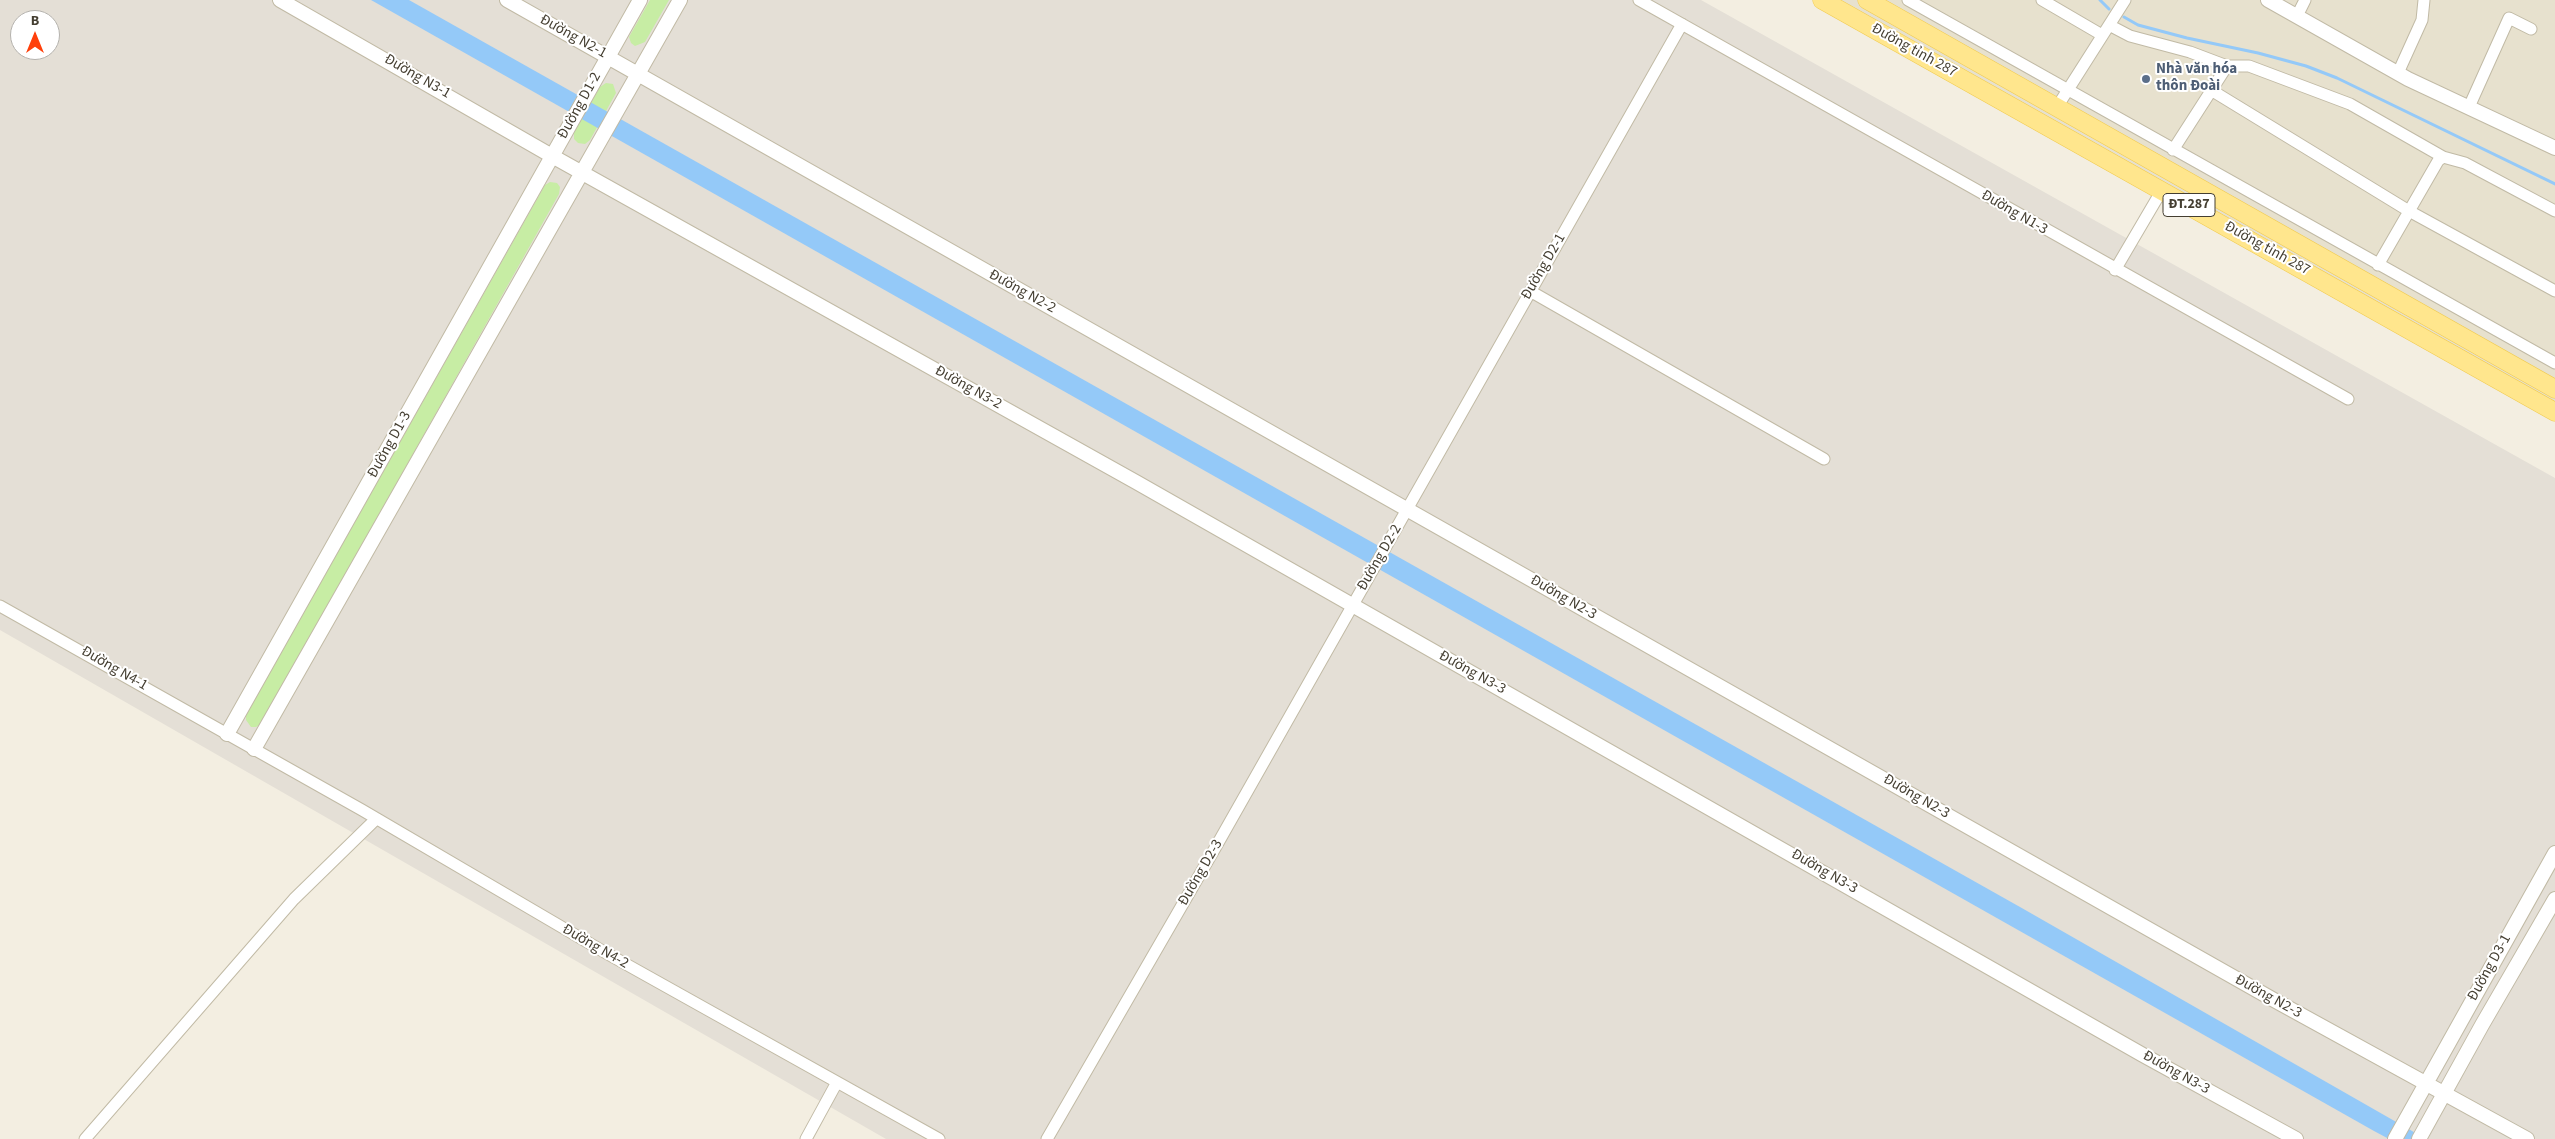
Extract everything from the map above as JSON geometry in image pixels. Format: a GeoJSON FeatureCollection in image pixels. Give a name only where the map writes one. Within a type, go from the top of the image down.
{"type":"FeatureCollection","features":[{"type":"Feature","properties":{"kind":"main road","name":"Đường tỉnh 287"},"geometry":{"type":"LineString","coordinates":[[1822,0],[2555,412]]}},
{"type":"Feature","properties":{"kind":"main road","name":"Đường tỉnh 287"},"geometry":{"type":"LineString","coordinates":[[1868,0],[2555,389]]}},
{"type":"Feature","properties":{"kind":"street","name":"Đường N3-1"},"geometry":{"type":"LineString","coordinates":[[280,0],[582,173]]}},
{"type":"Feature","properties":{"kind":"street","name":"Đường N2-1"},"geometry":{"type":"LineString","coordinates":[[507,0],[638,74]]}},
{"type":"Feature","properties":{"kind":"street","name":"Đường D1-2"},"geometry":{"type":"LineString","coordinates":[[552,156],[640,0]]}},
{"type":"Feature","properties":{"kind":"street"},"geometry":{"type":"LineString","coordinates":[[582,173],[680,0]]}},
{"type":"Feature","properties":{"kind":"street","name":"Đường N1-3"},"geometry":{"type":"LineString","coordinates":[[1639,0],[2115,270],[2348,399]]}},
{"type":"Feature","properties":{"kind":"street"},"geometry":{"type":"LineString","coordinates":[[2042,0],[2106,30],[2190,52],[2227,66],[2250,66],[2350,104],[2443,158],[2465,163],[2555,210]]}},
{"type":"Feature","properties":{"kind":"street"},"geometry":{"type":"LineString","coordinates":[[2057,107],[2125,0]]}},
{"type":"Feature","properties":{"kind":"street"},"geometry":{"type":"LineString","coordinates":[[2268,0],[2398,73],[2555,148]]}},
{"type":"Feature","properties":{"kind":"street"},"geometry":{"type":"LineString","coordinates":[[2296,16],[2305,0]]}},
{"type":"Feature","properties":{"kind":"street"},"geometry":{"type":"LineString","coordinates":[[2398,73],[2422,20],[2424,0]]}},
{"type":"Feature","properties":{"kind":"street"},"geometry":{"type":"LineString","coordinates":[[1913,1],[2173,150],[2555,363]]}},
{"type":"Feature","properties":{"kind":"street"},"geometry":{"type":"LineString","coordinates":[[2469,107],[2510,18],[2531,29]]}},
{"type":"Feature","properties":{"kind":"street","name":"Đường D2-1"},"geometry":{"type":"LineString","coordinates":[[1407,510],[1682,24]]}},
{"type":"Feature","properties":{"kind":"street"},"geometry":{"type":"LineString","coordinates":[[2173,150],[2227,66]]}},
{"type":"Feature","properties":{"kind":"street","name":"Đường N2-2"},"geometry":{"type":"LineString","coordinates":[[638,74],[1407,510]]}},
{"type":"Feature","properties":{"kind":"street"},"geometry":{"type":"LineString","coordinates":[[2210,90],[2409,211],[2555,291]]}},
{"type":"Feature","properties":{"kind":"street","name":"Đường D1-3"},"geometry":{"type":"LineString","coordinates":[[227,734],[552,156]]}},
{"type":"Feature","properties":{"kind":"street"},"geometry":{"type":"LineString","coordinates":[[2378,265],[2438,161],[2443,158]]}},
{"type":"Feature","properties":{"kind":"street","name":"Đường D1-3"},"geometry":{"type":"LineString","coordinates":[[254,749],[582,173]]}},
{"type":"Feature","properties":{"kind":"street","name":"Đường N3-2"},"geometry":{"type":"LineString","coordinates":[[582,173],[1352,606]]}},
{"type":"Feature","properties":{"kind":"street"},"geometry":{"type":"LineString","coordinates":[[2115,270],[2162,190]]}},
{"type":"Feature","properties":{"kind":"street"},"geometry":{"type":"LineString","coordinates":[[1530,292],[1824,459]]}},
{"type":"Feature","properties":{"kind":"street","name":"Đường D2-2"},"geometry":{"type":"LineString","coordinates":[[1352,606],[1407,510]]}},
{"type":"Feature","properties":{"kind":"street","name":"Đường N2-3"},"geometry":{"type":"LineString","coordinates":[[1407,510],[2274,1000],[2527,1139]]}},
{"type":"Feature","properties":{"kind":"street","name":"Đường N4-1"},"geometry":{"type":"LineString","coordinates":[[0,606],[254,749]]}},
{"type":"Feature","properties":{"kind":"street","name":"Đường D2-3"},"geometry":{"type":"LineString","coordinates":[[1047,1139],[1352,606]]}},
{"type":"Feature","properties":{"kind":"street","name":"Đường N3-3"},"geometry":{"type":"LineString","coordinates":[[1352,606],[2135,1050],[2296,1139]]}},
{"type":"Feature","properties":{"kind":"street","name":"Đường N4-2"},"geometry":{"type":"LineString","coordinates":[[254,749],[836,1084],[939,1139]]}},
{"type":"Feature","properties":{"kind":"street"},"geometry":{"type":"LineString","coordinates":[[85,1139],[294,899],[376,819]]}},
{"type":"Feature","properties":{"kind":"street","name":"Đường D3-1"},"geometry":{"type":"LineString","coordinates":[[2396,1139],[2555,853]]}},
{"type":"Feature","properties":{"kind":"street","name":"Đường D3-1"},"geometry":{"type":"LineString","coordinates":[[2419,1139],[2555,899]]}},
{"type":"Feature","properties":{"kind":"street"},"geometry":{"type":"LineString","coordinates":[[806,1139],[836,1084]]}},
{"type":"Feature","properties":{"kind":"shaded area"},"geometry":{"type":"Polygon","coordinates":[[[0,0],[1701,0],[2555,478],[2555,1139],[886,1139],[0,630],[0,0]]]}},
{"type":"Feature","properties":{"kind":"shaded area"},"geometry":{"type":"Polygon","coordinates":[[[1812,0],[2555,0],[2555,417],[2260,250],[1812,0]]]}},
{"type":"Feature","properties":{"kind":"green space"},"geometry":{"type":"Polygon","coordinates":[[[650,0],[669,0],[645,42],[635,46],[631,43],[629,37],[650,0]]]}},
{"type":"Feature","properties":{"kind":"green space"},"geometry":{"type":"Polygon","coordinates":[[[606,83],[613,84],[616,93],[590,140],[585,144],[578,143],[574,139],[574,132],[600,87],[606,83]]]}},
{"type":"Feature","properties":{"kind":"green space"},"geometry":{"type":"Polygon","coordinates":[[[550,182],[557,183],[560,187],[559,194],[262,723],[256,727],[251,727],[246,720],[246,715],[545,185],[550,182]]]}},
{"type":"Feature","properties":{"kind":"water"},"geometry":{"type":"Polygon","coordinates":[[[371,0],[409,0],[2020,907],[2426,1139],[2389,1139],[2374,1131],[371,0]]]}},
{"type":"Feature","properties":{"kind":"waterway"},"geometry":{"type":"LineString","coordinates":[[2100,0],[2109,9]]}},
{"type":"Feature","properties":{"kind":"waterway"},"geometry":{"type":"LineString","coordinates":[[2124,17],[2138,25],[2187,38],[2258,53],[2306,66],[2337,78],[2555,184]]}},
{"type":"Feature","properties":{"kind":"place","name":"Nhà văn hóa thôn Đoài"},"geometry":{"type":"Point","coordinates":[2146,79]}}]}
